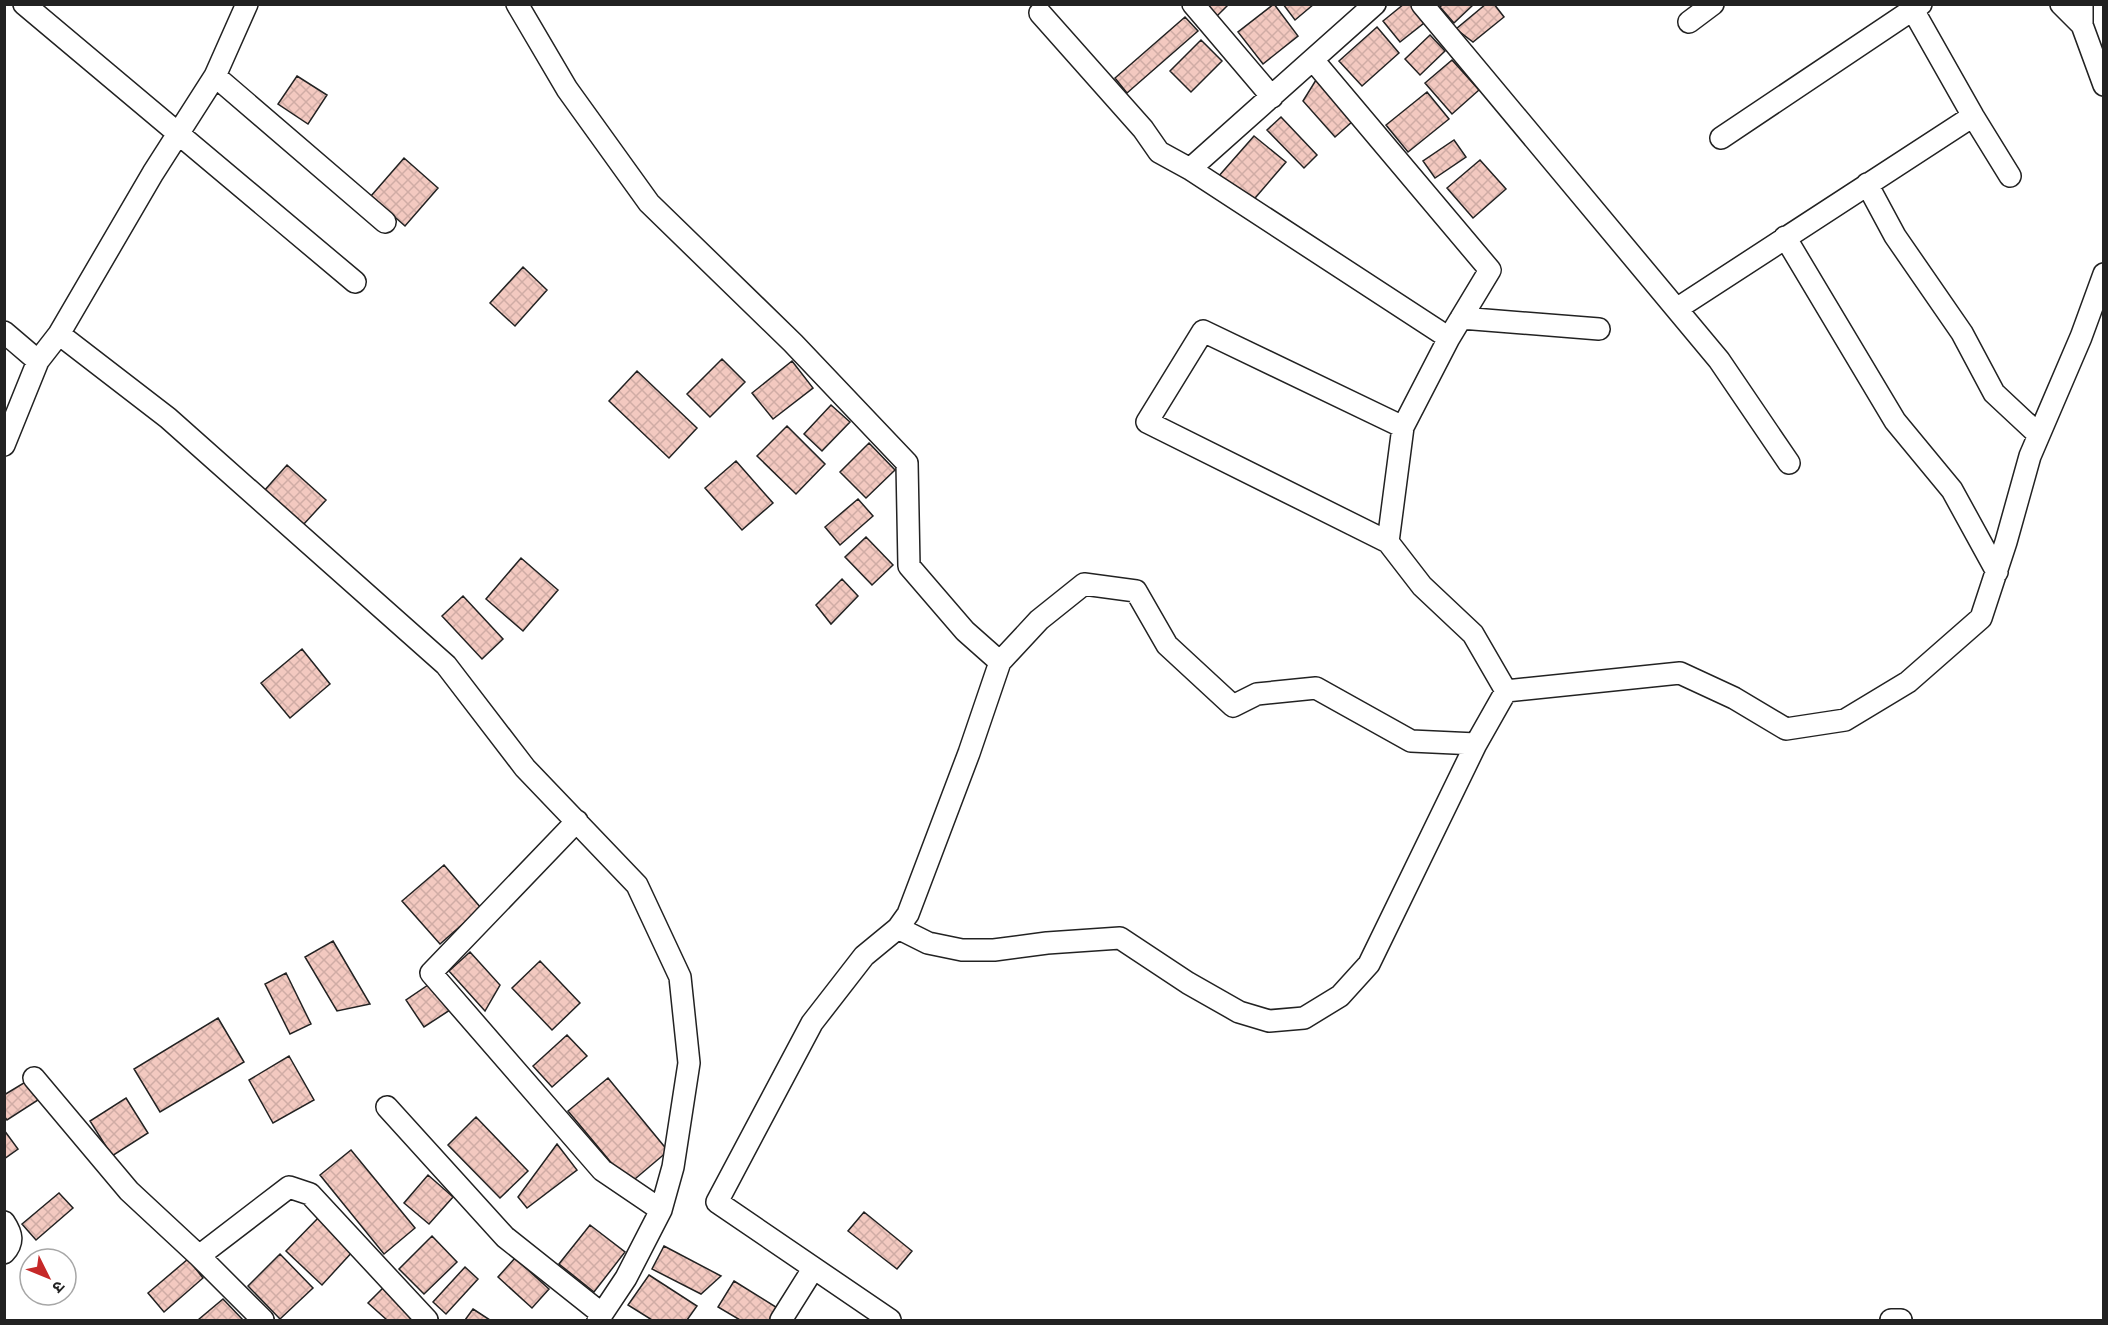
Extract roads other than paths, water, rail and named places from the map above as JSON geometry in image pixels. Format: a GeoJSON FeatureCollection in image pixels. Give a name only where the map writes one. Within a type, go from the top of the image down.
{"type":"FeatureCollection","features":[{"type":"Feature","properties":{"kind":"street"},"geometry":{"type":"LineString","coordinates":[[24,4],[355,282]]}},
{"type":"Feature","properties":{"kind":"street"},"geometry":{"type":"LineString","coordinates":[[4,445],[38,361],[59,334],[215,76],[247,4]]}},
{"type":"Feature","properties":{"kind":"street"},"geometry":{"type":"LineString","coordinates":[[517,4],[567,89],[650,203],[793,343],[907,463],[909,566],[965,632],[1000,662]]}},
{"type":"Feature","properties":{"kind":"street"},"geometry":{"type":"LineString","coordinates":[[1193,4],[1272,97]]}},
{"type":"Feature","properties":{"kind":"street"},"geometry":{"type":"LineString","coordinates":[[1190,169],[1375,4]]}},
{"type":"Feature","properties":{"kind":"street"},"geometry":{"type":"LineString","coordinates":[[1422,4],[1678,308],[1719,360],[1789,463]]}},
{"type":"Feature","properties":{"kind":"street"},"geometry":{"type":"LineString","coordinates":[[1689,22],[1713,4]]}},
{"type":"Feature","properties":{"kind":"street"},"geometry":{"type":"LineString","coordinates":[[2061,4],[2082,15],[2099,53],[2103,85]]}},
{"type":"Feature","properties":{"kind":"street"},"geometry":{"type":"LineString","coordinates":[[1721,138],[1917,7],[1973,116],[2010,176]]}},
{"type":"Feature","properties":{"kind":"street"},"geometry":{"type":"LineString","coordinates":[[1040,14],[1143,129],[1158,152],[1190,169],[1449,338]]}},
{"type":"Feature","properties":{"kind":"street"},"geometry":{"type":"LineString","coordinates":[[1313,60],[1490,270],[1449,338],[1403,427],[1388,542]]}},
{"type":"Feature","properties":{"kind":"street"},"geometry":{"type":"LineString","coordinates":[[215,76],[385,222]]}},
{"type":"Feature","properties":{"kind":"street"},"geometry":{"type":"LineString","coordinates":[[1678,308],[1973,116]]}},
{"type":"Feature","properties":{"kind":"street"},"geometry":{"type":"LineString","coordinates":[[1866,184],[1895,236],[1962,333],[1994,393],[2039,435]]}},
{"type":"Feature","properties":{"kind":"street"},"geometry":{"type":"LineString","coordinates":[[1785,237],[1895,421],[1952,490],[1997,572]]}},
{"type":"Feature","properties":{"kind":"street"},"geometry":{"type":"LineString","coordinates":[[1506,691],[1680,673],[1734,698],[1786,729],[1845,720],[1908,682],[1981,618],[1997,572],[2030,456],[2082,337],[2103,274]]}},
{"type":"Feature","properties":{"kind":"street"},"geometry":{"type":"LineString","coordinates":[[1461,318],[1599,329]]}},
{"type":"Feature","properties":{"kind":"street"},"geometry":{"type":"LineString","coordinates":[[1403,427],[1203,331],[1147,422],[1388,542],[1422,586],[1473,634],[1506,691]]}},
{"type":"Feature","properties":{"kind":"street"},"geometry":{"type":"LineString","coordinates":[[4,332],[38,361]]}},
{"type":"Feature","properties":{"kind":"street"},"geometry":{"type":"LineString","coordinates":[[59,334],[168,418],[446,665],[525,768],[637,885],[680,977],[689,1063],[673,1167],[661,1210],[626,1278],[600,1317],[505,1237],[387,1107]]}},
{"type":"Feature","properties":{"kind":"street"},"geometry":{"type":"LineString","coordinates":[[890,1320],[717,1202],[812,1023],[864,956],[898,928],[908,914],[969,753],[1000,662],[1040,620],[1084,584],[1136,591],[1167,645],[1233,706],[1257,694],[1316,688],[1411,741],[1476,744]]}},
{"type":"Feature","properties":{"kind":"street"},"geometry":{"type":"LineString","coordinates":[[898,928],[928,943],[962,950],[994,950],[1047,943],[1120,938],[1188,983],[1239,1012],[1269,1021],[1304,1018],[1340,996],[1369,964],[1476,744],[1506,691]]}},
{"type":"Feature","properties":{"kind":"street"},"geometry":{"type":"LineString","coordinates":[[578,821],[431,973],[602,1170],[661,1210]]}},
{"type":"Feature","properties":{"kind":"street"},"geometry":{"type":"LineString","coordinates":[[34,1078],[129,1191],[263,1320]]}},
{"type":"Feature","properties":{"kind":"street"},"geometry":{"type":"LineString","coordinates":[[199,1256],[289,1187],[310,1194],[428,1320]]}},
{"type":"Feature","properties":{"kind":"street"},"geometry":{"type":"LineString","coordinates":[[4,1222],[11,1233],[11,1245],[4,1253]]}},
{"type":"Feature","properties":{"kind":"street"},"geometry":{"type":"LineString","coordinates":[[781,1320],[813,1269]]}},
{"type":"Feature","properties":{"kind":"street"},"geometry":{"type":"LineString","coordinates":[[1891,1320],[1901,1320]]}}]}
